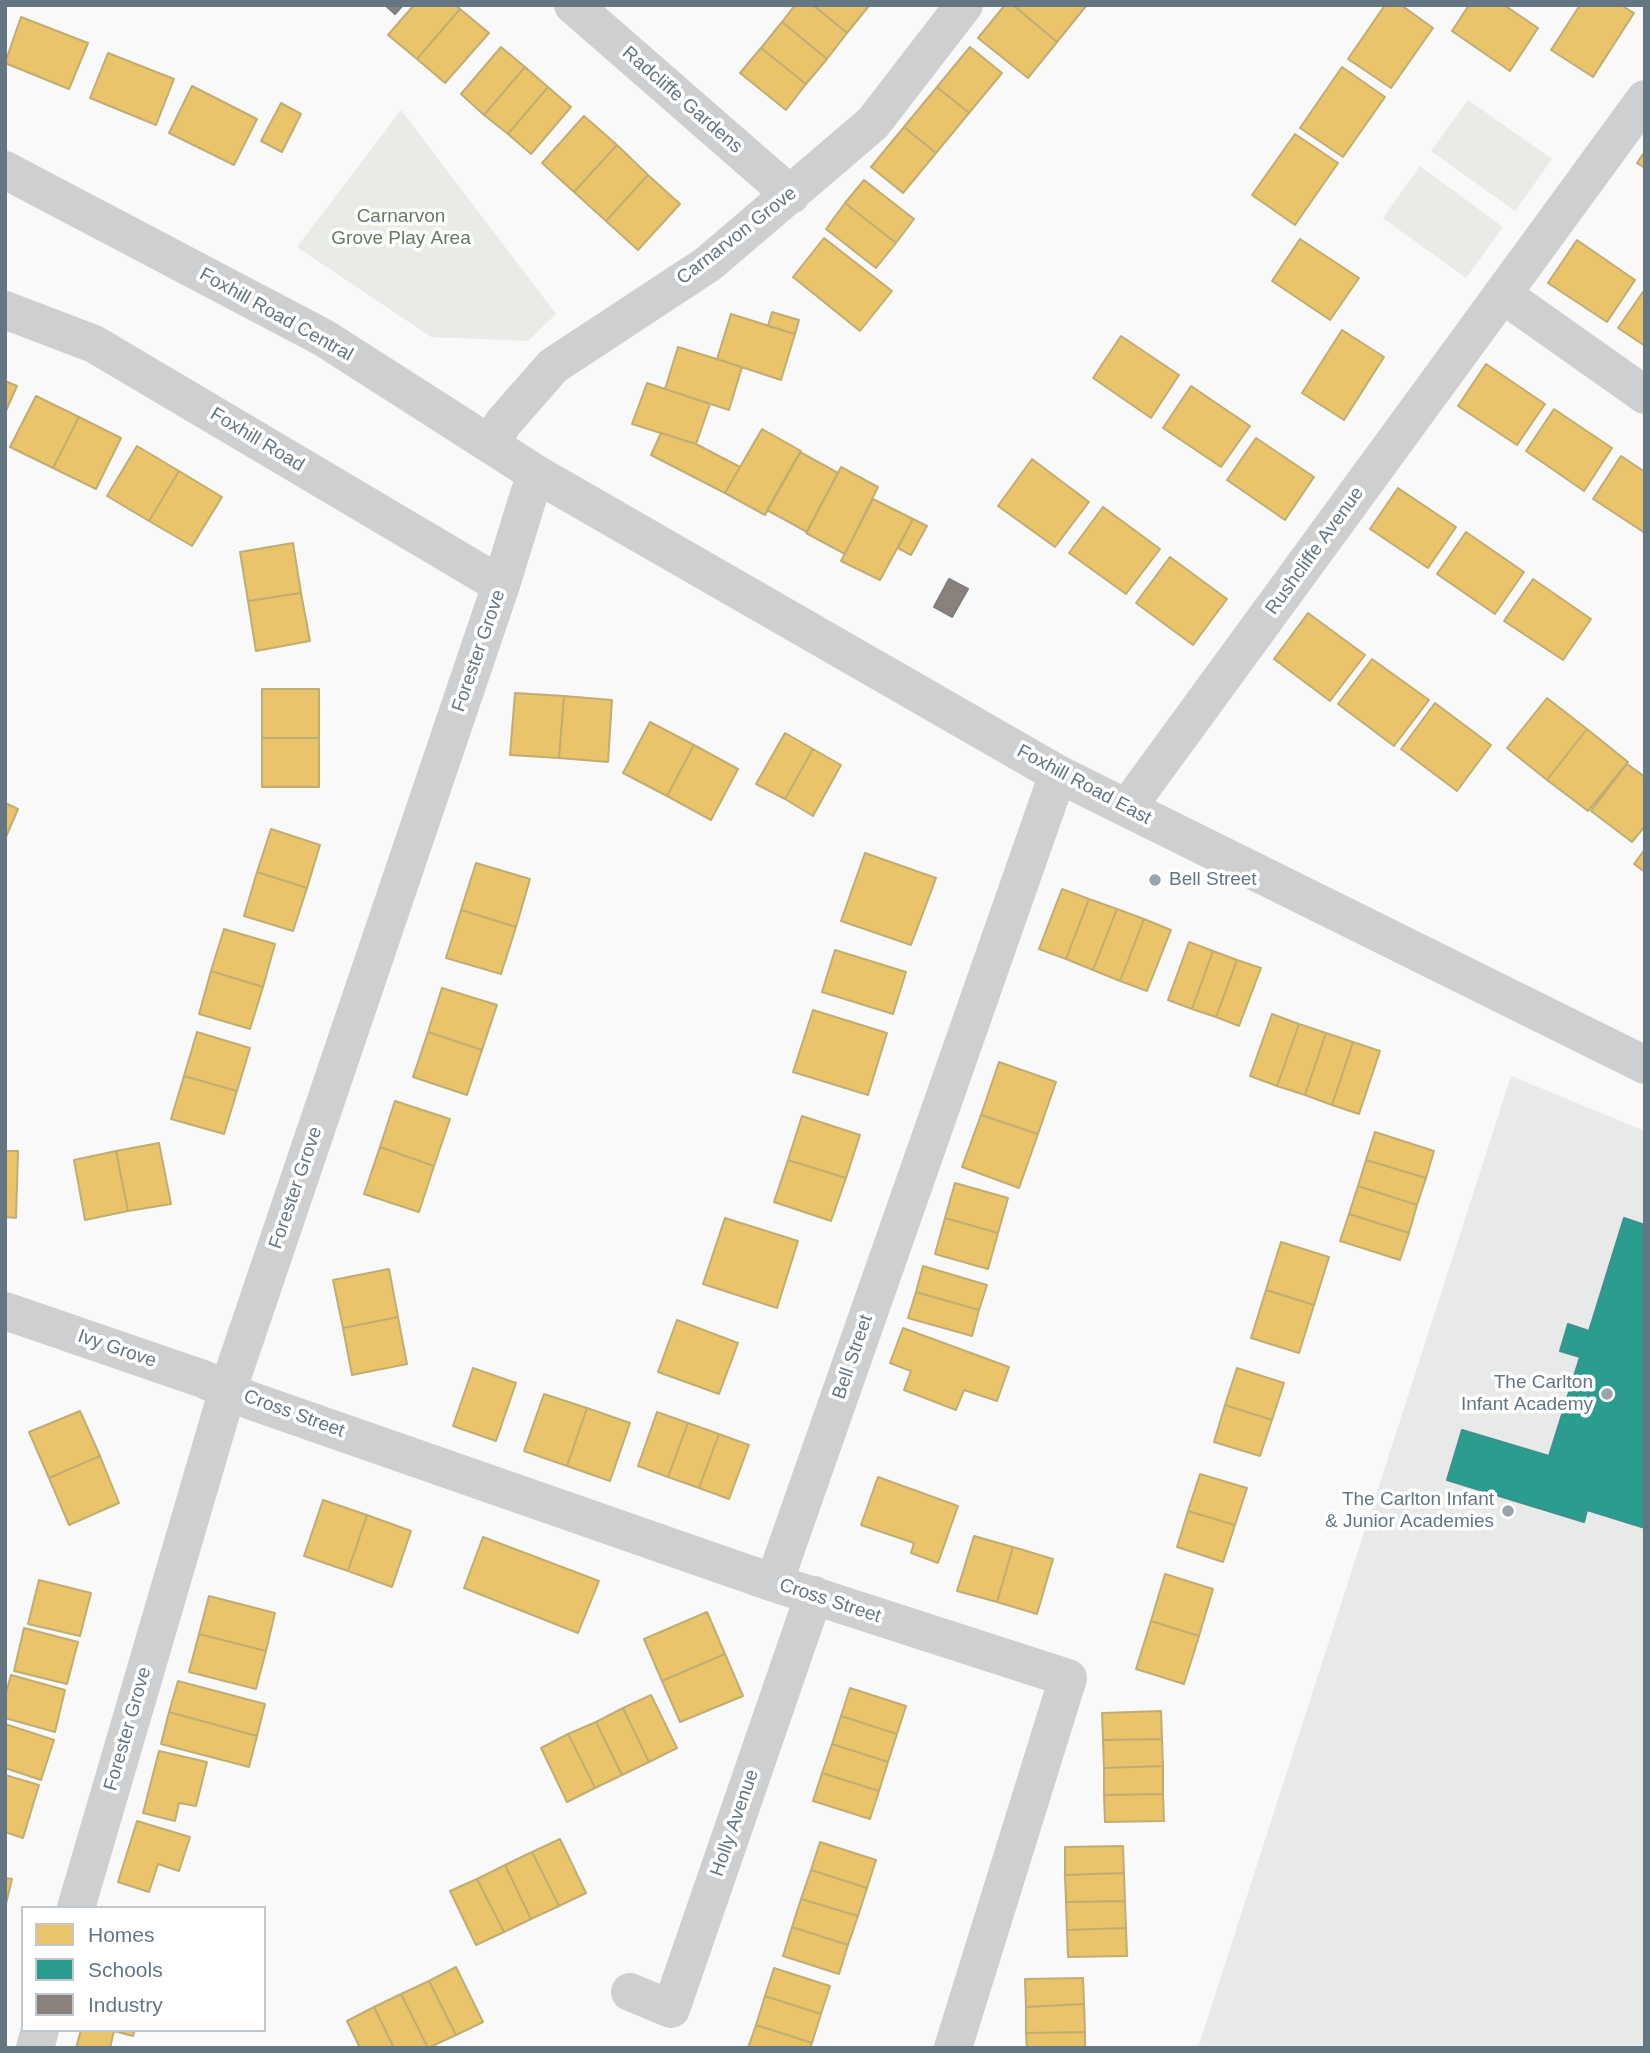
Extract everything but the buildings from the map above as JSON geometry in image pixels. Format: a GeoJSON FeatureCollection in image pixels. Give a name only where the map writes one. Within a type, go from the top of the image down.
{"type":"FeatureCollection","features":[{"type":"Feature","properties":{"kind":"street","name":"Radcliffe Gardens"},"geometry":{"type":"LineString","coordinates":[[573,5],[791,195]]}},
{"type":"Feature","properties":{"kind":"street","name":"Carnarvon Grove"},"geometry":{"type":"LineString","coordinates":[[491,444],[503,423],[553,366],[708,264],[873,122],[964,5]]}},
{"type":"Feature","properties":{"kind":"street","name":"Rushcliffe Avenue"},"geometry":{"type":"LineString","coordinates":[[1127,808],[1645,99]]}},
{"type":"Feature","properties":{"kind":"street","name":"Foxhill Road Central"},"geometry":{"type":"LineString","coordinates":[[5,170],[324,338],[538,475]]}},
{"type":"Feature","properties":{"kind":"street"},"geometry":{"type":"LineString","coordinates":[[1503,295],[1645,396]]}},
{"type":"Feature","properties":{"kind":"street","name":"Foxhill Road"},"geometry":{"type":"LineString","coordinates":[[5,310],[94,344],[501,585]]}},
{"type":"Feature","properties":{"kind":"street","name":"Foxhill Road East"},"geometry":{"type":"LineString","coordinates":[[538,475],[1058,774],[1645,1065]]}},
{"type":"Feature","properties":{"kind":"street","name":"Forester Grove"},"geometry":{"type":"LineString","coordinates":[[77,1906],[228,1389],[501,585],[529,494],[538,475]]}},
{"type":"Feature","properties":{"kind":"street","name":"Bell Street"},"geometry":{"type":"LineString","coordinates":[[774,1583],[1058,774]]}},
{"type":"Feature","properties":{"kind":"street","name":"Ivy Grove"},"geometry":{"type":"LineString","coordinates":[[5,1311],[228,1389]]}},
{"type":"Feature","properties":{"kind":"street","name":"Cross Street"},"geometry":{"type":"LineString","coordinates":[[228,1389],[249,1400],[774,1583],[1068,1678],[953,2048]]}},
{"type":"Feature","properties":{"kind":"street","name":"Holly Avenue"},"geometry":{"type":"LineString","coordinates":[[630,1993],[671,2009],[814,1595]]}},
{"type":"Feature","properties":{"kind":"shaded area","name":"The Carlton Infant & Junior Academies"},"geometry":{"type":"Polygon","coordinates":[[[1511,1076],[1645,1131],[1645,2048],[1198,2048],[1511,1076]]]}},
{"type":"Feature","properties":{"kind":"green space"},"geometry":{"type":"Polygon","coordinates":[[[1468,100],[1552,159],[1515,211],[1431,151],[1468,100]]]}},
{"type":"Feature","properties":{"kind":"green space","name":"Carnarvon Grove Play Area"},"geometry":{"type":"Polygon","coordinates":[[[401,110],[556,314],[528,341],[431,337],[297,247],[401,110]]]}},
{"type":"Feature","properties":{"kind":"green space"},"geometry":{"type":"Polygon","coordinates":[[[1420,166],[1503,227],[1466,278],[1383,218],[1420,166]]]}},
{"type":"Feature","properties":{"kind":"place","name":"Bell Street"},"geometry":{"type":"Point","coordinates":[1155,880]}},
{"type":"Feature","properties":{"kind":"place","name":"The Carlton Infant Academy"},"geometry":{"type":"Point","coordinates":[1607,1394]}},
{"type":"Feature","properties":{"kind":"place","name":"The Carlton Infant & Junior Academies"},"geometry":{"type":"Point","coordinates":[1508,1511]}}]}
